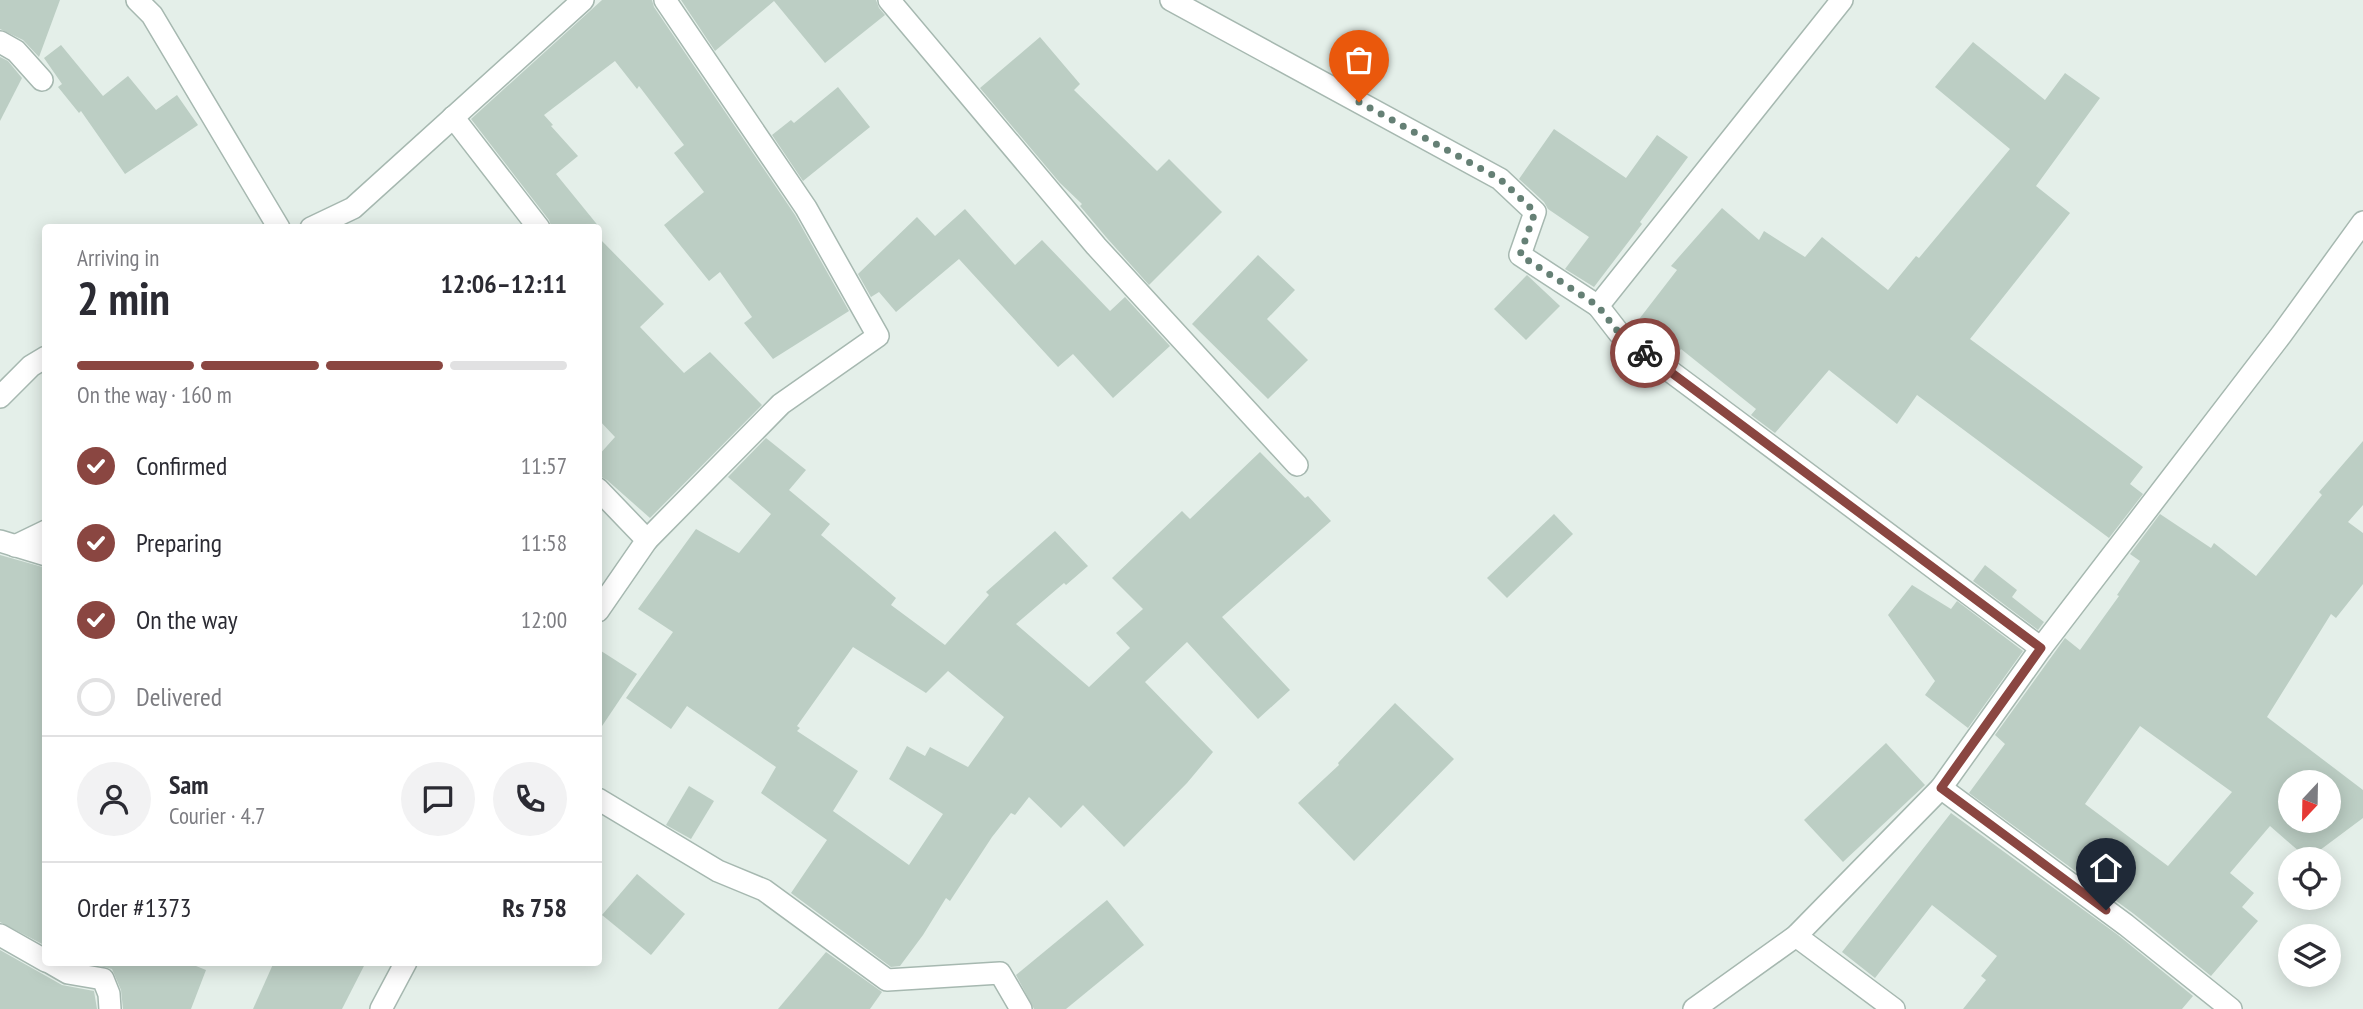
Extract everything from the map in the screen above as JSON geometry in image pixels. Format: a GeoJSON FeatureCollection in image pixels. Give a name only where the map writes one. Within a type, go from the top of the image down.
{"type":"FeatureCollection","features":[{"type":"Feature","properties":{"kind":"street"},"geometry":{"type":"LineString","coordinates":[[137,0],[152,15],[277,224]]}},
{"type":"Feature","properties":{"kind":"street"},"geometry":{"type":"LineString","coordinates":[[319,224],[353,208],[583,0]]}},
{"type":"Feature","properties":{"kind":"street"},"geometry":{"type":"LineString","coordinates":[[602,605],[648,540],[781,404],[878,336],[806,208],[665,0]]}},
{"type":"Feature","properties":{"kind":"street"},"geometry":{"type":"LineString","coordinates":[[889,0],[1096,246],[1297,466]]}},
{"type":"Feature","properties":{"kind":"street"},"geometry":{"type":"LineString","coordinates":[[1171,0],[1500,179],[1535,212],[1520,255],[1598,306],[1619,333],[2041,648]]}},
{"type":"Feature","properties":{"kind":"street"},"geometry":{"type":"LineString","coordinates":[[1598,306],[1842,0]]}},
{"type":"Feature","properties":{"kind":"street"},"geometry":{"type":"LineString","coordinates":[[0,43],[16,51],[42,80]]}},
{"type":"Feature","properties":{"kind":"street"},"geometry":{"type":"LineString","coordinates":[[453,117],[536,224]]}},
{"type":"Feature","properties":{"kind":"street"},"geometry":{"type":"LineString","coordinates":[[1694,1009],[1796,936],[1941,788],[2041,648],[2274,344],[2363,222]]}},
{"type":"Feature","properties":{"kind":"street"},"geometry":{"type":"LineString","coordinates":[[0,397],[31,366],[42,359]]}},
{"type":"Feature","properties":{"kind":"street"},"geometry":{"type":"LineString","coordinates":[[602,493],[648,540]]}},
{"type":"Feature","properties":{"kind":"street"},"geometry":{"type":"LineString","coordinates":[[8,543],[42,532]]}},
{"type":"Feature","properties":{"kind":"street"},"geometry":{"type":"LineString","coordinates":[[8,543],[42,554]]}},
{"type":"Feature","properties":{"kind":"street"},"geometry":{"type":"LineString","coordinates":[[1941,788],[2126,926],[2231,1009]]}},
{"type":"Feature","properties":{"kind":"street"},"geometry":{"type":"LineString","coordinates":[[602,801],[718,871],[764,890],[887,980],[1000,973],[1021,1009]]}},
{"type":"Feature","properties":{"kind":"street"},"geometry":{"type":"LineString","coordinates":[[0,935],[42,959]]}},
{"type":"Feature","properties":{"kind":"street"},"geometry":{"type":"LineString","coordinates":[[1796,936],[1894,1009]]}},
{"type":"Feature","properties":{"kind":"street"},"geometry":{"type":"LineString","coordinates":[[55,966],[68,973],[103,979],[109,994],[110,1009]]}},
{"type":"Feature","properties":{"kind":"street"},"geometry":{"type":"LineString","coordinates":[[381,1009],[404,966]]}},
{"type":"Feature","properties":{"kind":"building"},"geometry":{"type":"Polygon","coordinates":[[[0,0],[60,0],[39,57],[23,40],[0,29],[0,0]]]}},
{"type":"Feature","properties":{"kind":"building"},"geometry":{"type":"Polygon","coordinates":[[[602,0],[652,0],[654,7],[795,215],[849,311],[773,359],[744,323],[752,317],[720,272],[709,281],[664,225],[704,192],[674,153],[684,145],[639,86],[637,89],[615,61],[544,115],[578,156],[556,174],[597,224],[550,224],[471,119],[602,0]]]}},
{"type":"Feature","properties":{"kind":"building"},"geometry":{"type":"Polygon","coordinates":[[[681,0],[876,0],[885,15],[825,63],[774,1],[715,51],[681,0]]]}},
{"type":"Feature","properties":{"kind":"building"},"geometry":{"type":"Polygon","coordinates":[[[1040,37],[1080,84],[1074,90],[1157,171],[1169,159],[1222,212],[1149,285],[980,88],[1040,37]]]}},
{"type":"Feature","properties":{"kind":"building"},"geometry":{"type":"Polygon","coordinates":[[[1973,42],[2045,100],[2065,73],[2100,98],[2036,186],[2070,213],[1970,339],[2143,467],[2130,484],[2143,494],[2109,538],[1917,395],[1897,424],[1829,370],[1775,433],[1751,415],[1756,409],[1681,349],[1674,358],[1633,327],[1677,270],[1671,266],[1722,208],[1759,240],[1764,231],[1805,257],[1822,237],[1888,290],[1916,256],[1919,258],[2010,149],[1935,87],[1973,42]]]}},
{"type":"Feature","properties":{"kind":"building"},"geometry":{"type":"Polygon","coordinates":[[[61,45],[103,96],[128,76],[156,110],[177,95],[198,125],[125,174],[81,111],[79,113],[58,87],[62,84],[44,58],[61,45]]]}},
{"type":"Feature","properties":{"kind":"building"},"geometry":{"type":"Polygon","coordinates":[[[0,57],[8,61],[22,78],[0,121],[0,57]]]}},
{"type":"Feature","properties":{"kind":"building"},"geometry":{"type":"Polygon","coordinates":[[[838,87],[870,127],[803,181],[772,135],[791,120],[794,123],[838,87]]]}},
{"type":"Feature","properties":{"kind":"building"},"geometry":{"type":"Polygon","coordinates":[[[1554,129],[1626,178],[1657,135],[1688,157],[1594,287],[1565,269],[1589,237],[1548,209],[1519,179],[1554,129]]]}},
{"type":"Feature","properties":{"kind":"building"},"geometry":{"type":"Polygon","coordinates":[[[965,209],[1015,265],[1042,240],[1110,311],[1125,297],[1170,346],[1113,398],[1073,354],[1058,367],[959,259],[896,312],[879,292],[871,297],[858,274],[917,217],[935,236],[965,209]]]}},
{"type":"Feature","properties":{"kind":"building"},"geometry":{"type":"Polygon","coordinates":[[[602,241],[664,304],[640,327],[684,373],[710,352],[762,405],[650,518],[602,477],[602,452],[615,437],[602,423],[602,241]]]}},
{"type":"Feature","properties":{"kind":"building"},"geometry":{"type":"Polygon","coordinates":[[[1258,255],[1295,290],[1267,319],[1308,360],[1268,399],[1192,324],[1258,255]]]}},
{"type":"Feature","properties":{"kind":"building"},"geometry":{"type":"Polygon","coordinates":[[[1527,275],[1560,306],[1526,340],[1494,309],[1527,275]]]}},
{"type":"Feature","properties":{"kind":"building"},"geometry":{"type":"Polygon","coordinates":[[[766,438],[806,470],[789,490],[830,524],[821,535],[896,598],[891,605],[945,645],[989,595],[986,592],[1055,531],[1088,566],[1016,624],[1089,687],[1130,648],[1116,633],[1143,609],[1112,578],[1182,511],[1190,519],[1260,452],[1331,521],[1222,617],[1290,690],[1258,719],[1187,642],[1145,682],[1213,752],[1187,783],[1124,847],[1083,805],[1061,828],[1029,797],[1015,815],[1011,813],[992,837],[950,901],[946,898],[900,966],[891,967],[791,893],[827,840],[761,793],[776,767],[687,706],[671,729],[626,698],[673,632],[638,609],[696,529],[739,553],[771,514],[728,477],[766,438]],[[853,647],[797,726],[800,728],[797,731],[858,771],[833,811],[909,865],[943,814],[889,779],[907,746],[925,756],[930,747],[968,767],[1004,717],[948,671],[926,693],[853,647]]]}},
{"type":"Feature","properties":{"kind":"building"},"geometry":{"type":"Polygon","coordinates":[[[2363,441],[2363,505],[2348,522],[2363,533],[2363,584],[2336,618],[2331,614],[2267,717],[2337,770],[2278,770],[2278,833],[2270,826],[2230,873],[2254,893],[2242,907],[2258,921],[2211,976],[2134,914],[1969,793],[2005,744],[1995,735],[2065,638],[2080,650],[2119,596],[2117,595],[2140,561],[2130,554],[2160,514],[2211,548],[2214,543],[2256,576],[2322,495],[2319,492],[2363,441]],[[2140,726],[2085,804],[2168,866],[2232,792],[2140,726]]]}},
{"type":"Feature","properties":{"kind":"building"},"geometry":{"type":"Polygon","coordinates":[[[1554,514],[1573,534],[1507,598],[1487,578],[1554,514]]]}},
{"type":"Feature","properties":{"kind":"building"},"geometry":{"type":"Polygon","coordinates":[[[0,555],[42,567],[42,944],[0,922],[0,555]]]}},
{"type":"Feature","properties":{"kind":"building"},"geometry":{"type":"Polygon","coordinates":[[[1985,565],[2017,590],[2012,597],[2044,622],[2038,630],[1973,581],[1985,565]]]}},
{"type":"Feature","properties":{"kind":"building"},"geometry":{"type":"Polygon","coordinates":[[[1912,585],[1951,609],[1957,601],[2023,651],[1968,728],[1925,695],[1935,681],[1888,615],[1912,585]]]}},
{"type":"Feature","properties":{"kind":"building"},"geometry":{"type":"Polygon","coordinates":[[[602,652],[637,674],[602,726],[602,652]]]}},
{"type":"Feature","properties":{"kind":"building"},"geometry":{"type":"Polygon","coordinates":[[[1395,703],[1454,759],[1354,861],[1298,803],[1339,765],[1395,703]]]}},
{"type":"Feature","properties":{"kind":"building"},"geometry":{"type":"Polygon","coordinates":[[[1886,743],[1925,785],[1843,862],[1804,820],[1886,743]]]}},
{"type":"Feature","properties":{"kind":"building"},"geometry":{"type":"Polygon","coordinates":[[[2342,774],[2363,790],[2363,818],[2324,847],[2294,847],[2278,833],[2342,833],[2342,774]]]}},
{"type":"Feature","properties":{"kind":"building"},"geometry":{"type":"Polygon","coordinates":[[[689,786],[714,801],[691,839],[666,825],[689,786]]]}},
{"type":"Feature","properties":{"kind":"building"},"geometry":{"type":"Polygon","coordinates":[[[1951,813],[2118,935],[2193,996],[2182,1009],[1963,1009],[1986,980],[1981,976],[1997,956],[1932,905],[1875,978],[1842,952],[1951,813]]]}},
{"type":"Feature","properties":{"kind":"building"},"geometry":{"type":"Polygon","coordinates":[[[637,874],[685,914],[651,955],[602,915],[637,874]]]}},
{"type":"Feature","properties":{"kind":"building"},"geometry":{"type":"Polygon","coordinates":[[[1107,900],[1144,945],[1066,1009],[1034,1009],[1016,975],[1107,900]]]}},
{"type":"Feature","properties":{"kind":"building"},"geometry":{"type":"Polygon","coordinates":[[[0,950],[62,985],[94,991],[97,1009],[0,1009],[0,950]]]}},
{"type":"Feature","properties":{"kind":"building"},"geometry":{"type":"Polygon","coordinates":[[[826,952],[882,992],[870,1009],[778,1009],[826,952]]]}},
{"type":"Feature","properties":{"kind":"building"},"geometry":{"type":"Polygon","coordinates":[[[100,966],[196,966],[206,970],[191,1009],[123,1009],[121,990],[112,969],[100,966]]]}},
{"type":"Feature","properties":{"kind":"building"},"geometry":{"type":"Polygon","coordinates":[[[272,966],[364,966],[342,1009],[253,1009],[272,966]]]}},
{"type":"Feature","properties":{"kind":"way so far"},"geometry":{"type":"LineString","coordinates":[[1359,102],[1500,179],[1535,212],[1520,255],[1598,306],[1619,333],[1645,353]]}},
{"type":"Feature","properties":{"kind":"route"},"geometry":{"type":"LineString","coordinates":[[1645,353],[2041,648],[1941,788],[2106,910]]}}]}
